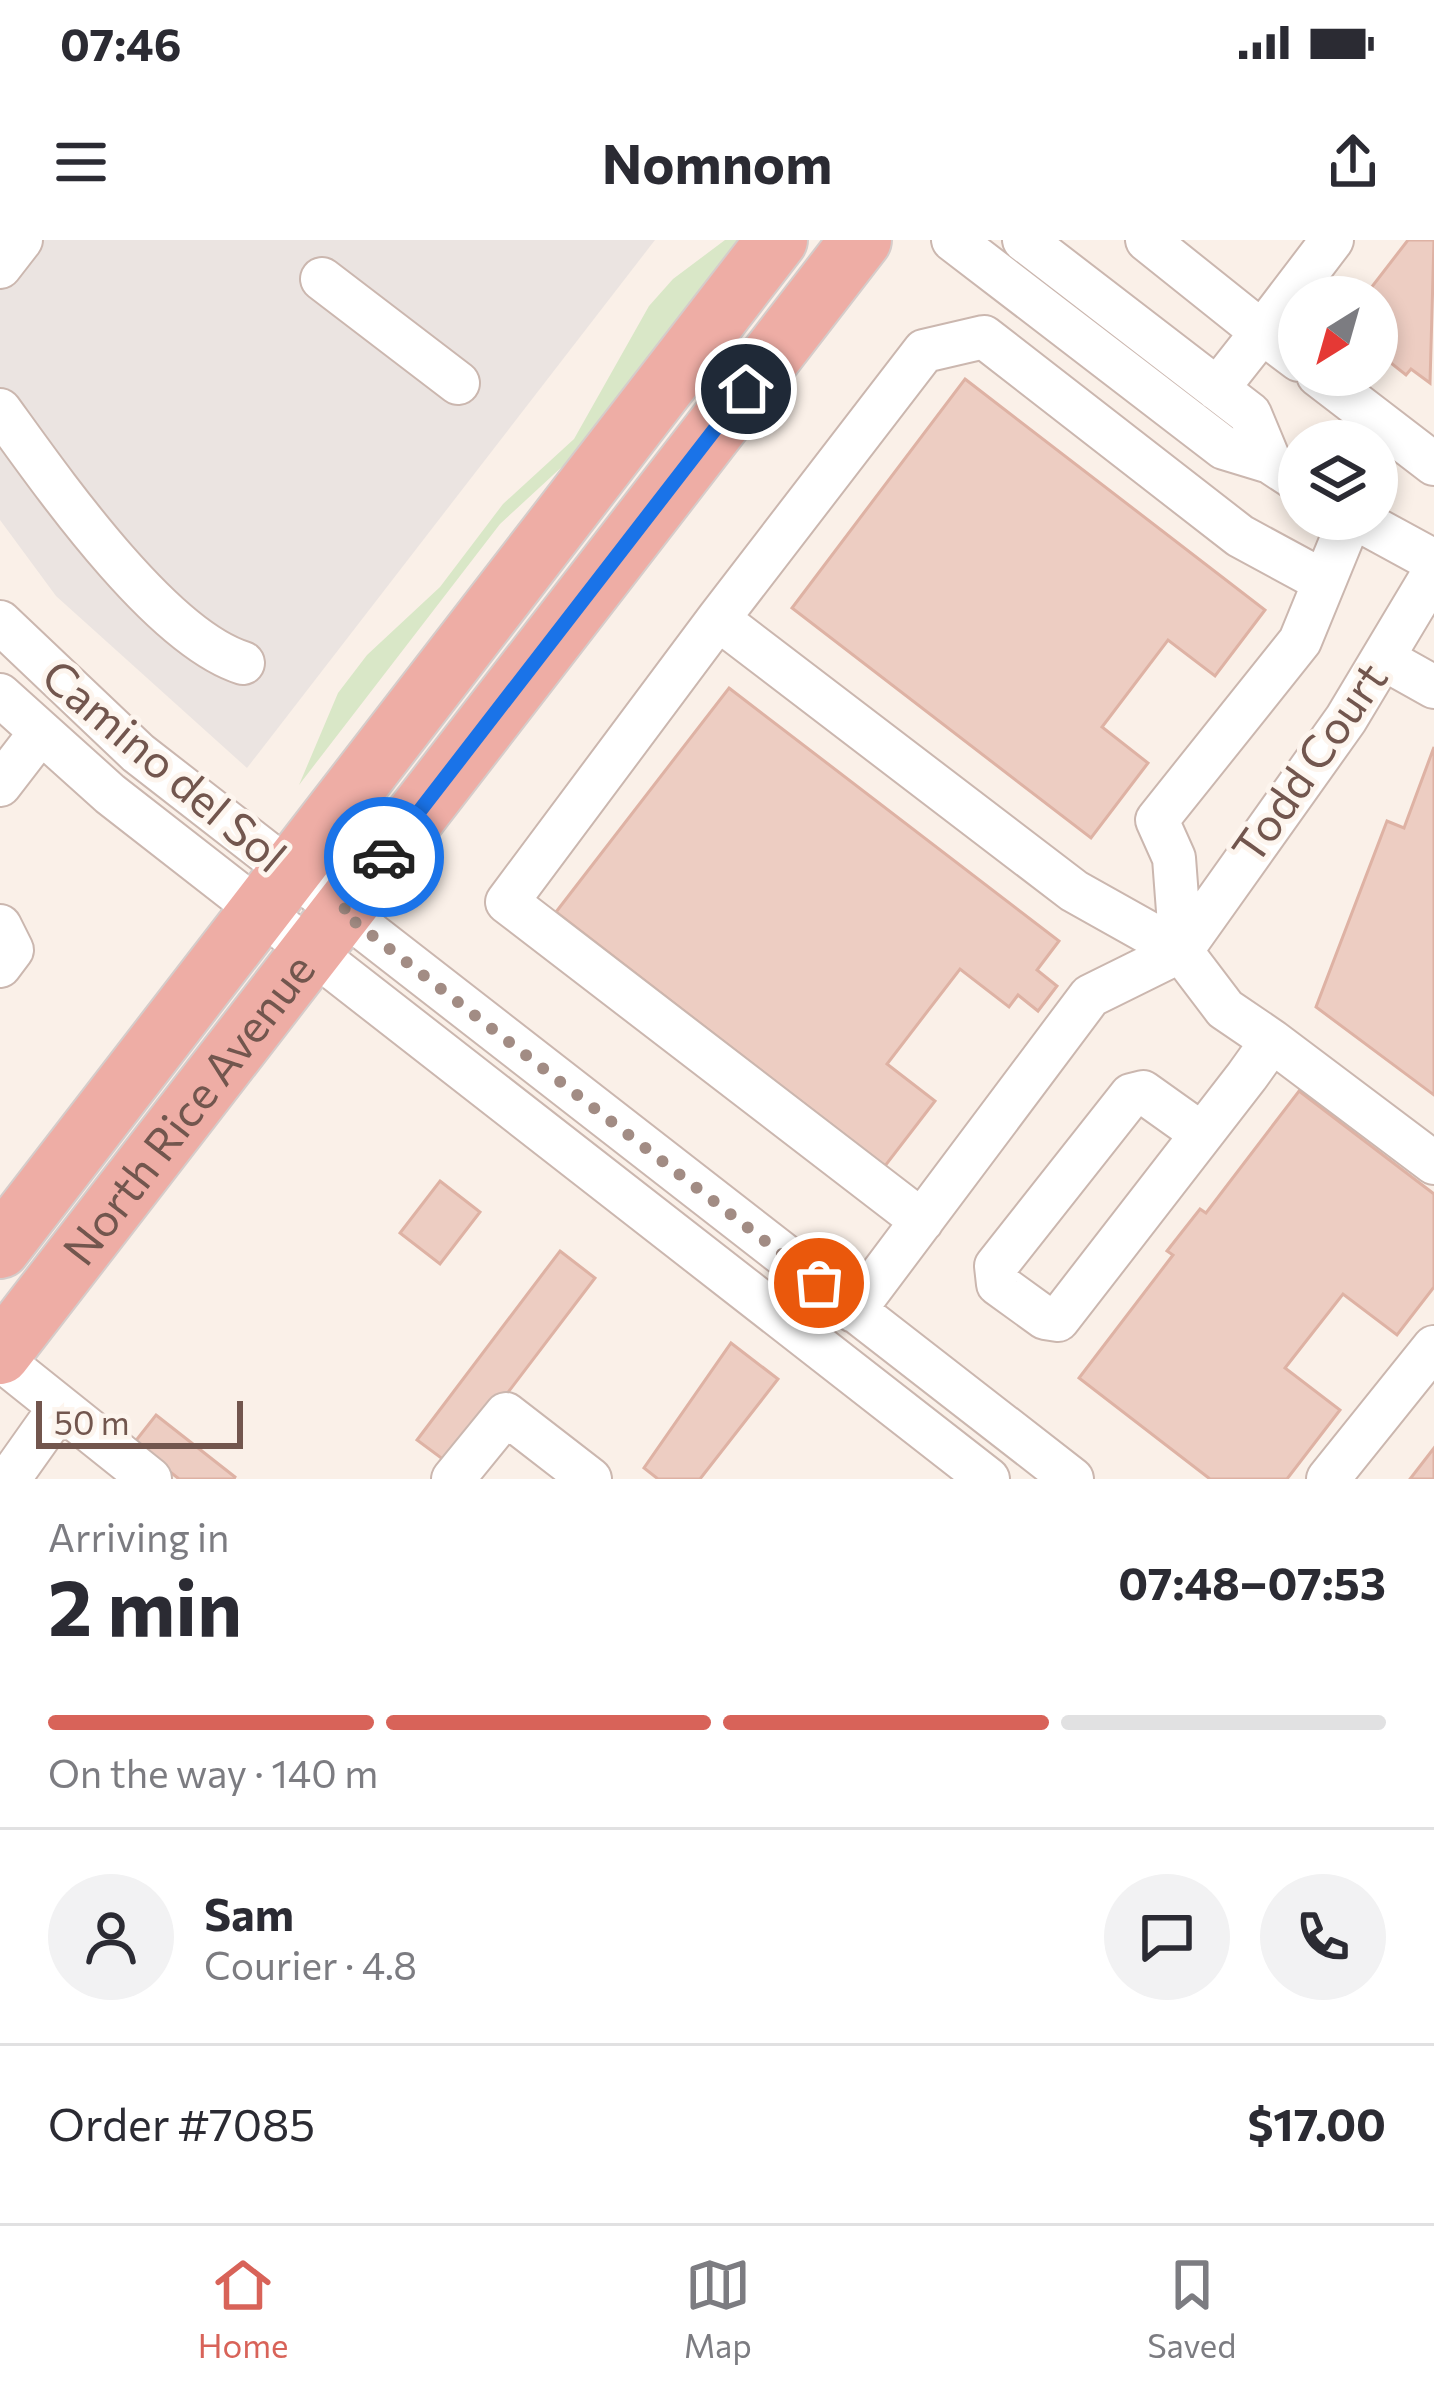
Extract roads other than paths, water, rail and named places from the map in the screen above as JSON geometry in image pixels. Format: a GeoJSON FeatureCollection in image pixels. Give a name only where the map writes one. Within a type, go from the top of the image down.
{"type":"FeatureCollection","features":[{"type":"Feature","properties":{"kind":"highway","name":"North Rice Avenue"},"geometry":{"type":"LineString","coordinates":[[0,1247],[777,240]]}},
{"type":"Feature","properties":{"kind":"highway","name":"North Rice Avenue"},"geometry":{"type":"LineString","coordinates":[[0,1357],[861,240]]}},
{"type":"Feature","properties":{"kind":"street"},"geometry":{"type":"LineString","coordinates":[[0,268],[21,240]]}},
{"type":"Feature","properties":{"kind":"street"},"geometry":{"type":"LineString","coordinates":[[953,240],[1225,448],[1278,469]]}},
{"type":"Feature","properties":{"kind":"street"},"geometry":{"type":"LineString","coordinates":[[1024,240],[1250,414],[1278,461]]}},
{"type":"Feature","properties":{"kind":"street"},"geometry":{"type":"LineString","coordinates":[[1147,240],[1278,344]]}},
{"type":"Feature","properties":{"kind":"street"},"geometry":{"type":"LineString","coordinates":[[1217,389],[1332,240]]}},
{"type":"Feature","properties":{"kind":"street"},"geometry":{"type":"LineString","coordinates":[[322,279],[458,383]]}},
{"type":"Feature","properties":{"kind":"street"},"geometry":{"type":"LineString","coordinates":[[922,1221],[507,902],[924,351],[984,338],[1240,536],[1323,581]]}},
{"type":"Feature","properties":{"kind":"street"},"geometry":{"type":"LineString","coordinates":[[1345,396],[1434,464]]}},
{"type":"Feature","properties":{"kind":"street"},"geometry":{"type":"LineString","coordinates":[[0,410],[111,554],[216,655],[243,663]]}},
{"type":"Feature","properties":{"kind":"street"},"geometry":{"type":"LineString","coordinates":[[1181,951],[1174,858],[1157,820],[1300,641],[1344,540]]}},
{"type":"Feature","properties":{"kind":"street"},"geometry":{"type":"LineString","coordinates":[[1394,540],[1434,561]]}},
{"type":"Feature","properties":{"kind":"street","name":"Todd Court"},"geometry":{"type":"LineString","coordinates":[[1181,951],[1384,658],[1434,572]]}},
{"type":"Feature","properties":{"kind":"street"},"geometry":{"type":"LineString","coordinates":[[718,619],[1074,891],[1181,951],[1225,1009],[1434,1163]]}},
{"type":"Feature","properties":{"kind":"street","name":"Camino del Sol"},"geometry":{"type":"LineString","coordinates":[[0,622],[276,892]]}},
{"type":"Feature","properties":{"kind":"street"},"geometry":{"type":"LineString","coordinates":[[1384,658],[1434,687]]}},
{"type":"Feature","properties":{"kind":"street","name":"Camino del Sol"},"geometry":{"type":"LineString","coordinates":[[0,694],[40,733],[276,892],[854,1311],[1072,1479]]}},
{"type":"Feature","properties":{"kind":"street"},"geometry":{"type":"LineString","coordinates":[[0,785],[40,733]]}},
{"type":"Feature","properties":{"kind":"street"},"geometry":{"type":"LineString","coordinates":[[0,926],[12,950],[0,966]]}},
{"type":"Feature","properties":{"kind":"street","name":"Camino del Sol"},"geometry":{"type":"LineString","coordinates":[[328,932],[979,1476]]}},
{"type":"Feature","properties":{"kind":"street"},"geometry":{"type":"LineString","coordinates":[[854,1311],[1090,996],[1181,951]]}},
{"type":"Feature","properties":{"kind":"street"},"geometry":{"type":"LineString","coordinates":[[1202,1134],[1143,1092],[1131,1095],[996,1266],[998,1284],[1045,1318],[1058,1320],[1202,1134],[1272,1042]]}},
{"type":"Feature","properties":{"kind":"street"},"geometry":{"type":"LineString","coordinates":[[1328,1479],[1434,1347]]}},
{"type":"Feature","properties":{"kind":"street"},"geometry":{"type":"LineString","coordinates":[[0,1357],[150,1479]]}},
{"type":"Feature","properties":{"kind":"street"},"geometry":{"type":"LineString","coordinates":[[9,1479],[60,1407]]}},
{"type":"Feature","properties":{"kind":"street"},"geometry":{"type":"LineString","coordinates":[[453,1479],[506,1414],[590,1479]]}},
{"type":"Feature","properties":{"kind":"street"},"geometry":{"type":"LineString","coordinates":[[979,1476],[1010,1431]]}}]}
